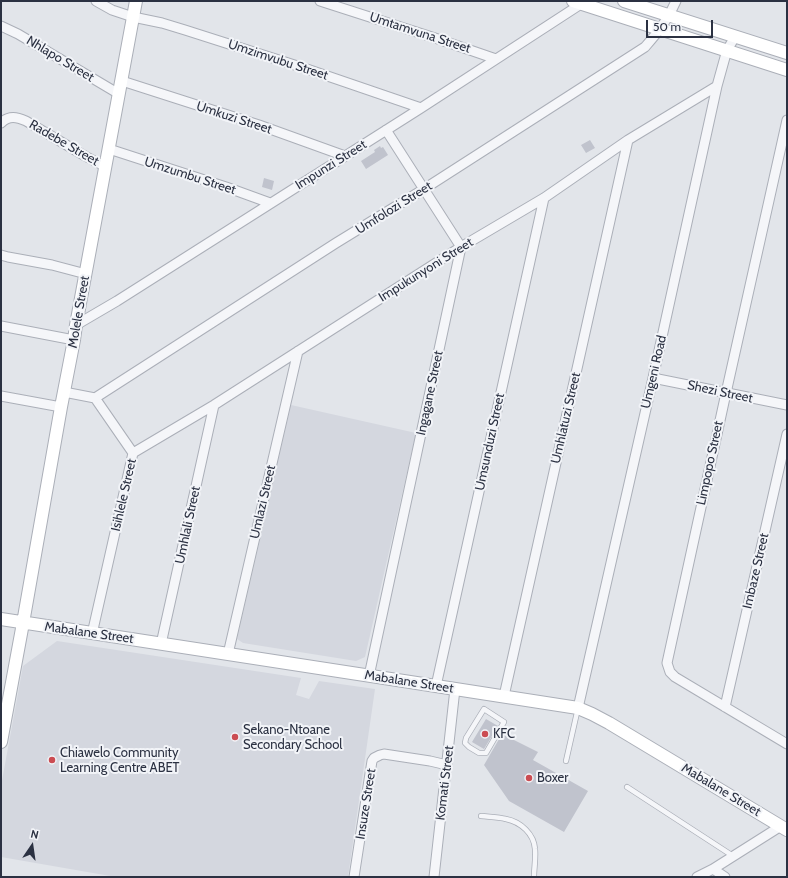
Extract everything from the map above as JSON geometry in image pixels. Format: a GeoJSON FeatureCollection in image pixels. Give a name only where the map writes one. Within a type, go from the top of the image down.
{"type":"FeatureCollection","features":[{"type":"Feature","properties":{"kind":"street","name":"Umzimvubu Street"},"geometry":{"type":"LineString","coordinates":[[96,1],[112,10],[133,17],[162,23],[185,30],[314,71],[421,108]]}},
{"type":"Feature","properties":{"kind":"street","name":"Molele Street"},"geometry":{"type":"LineString","coordinates":[[1,742],[136,1]]}},
{"type":"Feature","properties":{"kind":"street","name":"Umtamvuna Street"},"geometry":{"type":"LineString","coordinates":[[320,1],[422,33],[496,59]]}},
{"type":"Feature","properties":{"kind":"street"},"geometry":{"type":"LineString","coordinates":[[624,1],[787,53]]}},
{"type":"Feature","properties":{"kind":"street","name":"Umfolozi Street"},"geometry":{"type":"LineString","coordinates":[[96,398],[336,243],[424,189],[645,47],[661,29],[676,1]]}},
{"type":"Feature","properties":{"kind":"street","name":"Impunzi Street"},"geometry":{"type":"LineString","coordinates":[[76,325],[117,301],[421,108],[579,2]]}},
{"type":"Feature","properties":{"kind":"street"},"geometry":{"type":"LineString","coordinates":[[579,2],[787,70]]}},
{"type":"Feature","properties":{"kind":"street","name":"Nhlapo Street"},"geometry":{"type":"LineString","coordinates":[[1,26],[18,34],[119,94]]}},
{"type":"Feature","properties":{"kind":"street","name":"Umgeni Road"},"geometry":{"type":"LineString","coordinates":[[578,708],[653,378],[717,86],[727,50],[735,37]]}},
{"type":"Feature","properties":{"kind":"street","name":"Umkuzi Street"},"geometry":{"type":"LineString","coordinates":[[122,81],[259,125],[345,156]]}},
{"type":"Feature","properties":{"kind":"street","name":"Impukunyoni Street"},"geometry":{"type":"LineString","coordinates":[[133,453],[214,405],[461,248],[544,198],[628,140],[717,86]]}},
{"type":"Feature","properties":{"kind":"street","name":"Radebe Street"},"geometry":{"type":"LineString","coordinates":[[1,123],[9,117],[18,117],[106,167]]}},
{"type":"Feature","properties":{"kind":"street","name":"Limpopo Street"},"geometry":{"type":"LineString","coordinates":[[787,120],[667,662],[668,670],[673,676],[787,744]]}},
{"type":"Feature","properties":{"kind":"street"},"geometry":{"type":"LineString","coordinates":[[386,130],[461,248]]}},
{"type":"Feature","properties":{"kind":"street","name":"Umhlatuzi Street"},"geometry":{"type":"LineString","coordinates":[[504,696],[628,140]]}},
{"type":"Feature","properties":{"kind":"street","name":"Umzumbu Street"},"geometry":{"type":"LineString","coordinates":[[109,149],[270,203]]}},
{"type":"Feature","properties":{"kind":"street","name":"Umsunduzi Street"},"geometry":{"type":"LineString","coordinates":[[436,686],[544,198]]}},
{"type":"Feature","properties":{"kind":"street","name":"Ingagane Street"},"geometry":{"type":"LineString","coordinates":[[369,676],[461,248]]}},
{"type":"Feature","properties":{"kind":"street"},"geometry":{"type":"LineString","coordinates":[[1,255],[52,265],[86,274]]}},
{"type":"Feature","properties":{"kind":"street"},"geometry":{"type":"LineString","coordinates":[[1,326],[74,340]]}},
{"type":"Feature","properties":{"kind":"street","name":"Umlazi Street"},"geometry":{"type":"LineString","coordinates":[[228,654],[298,351]]}},
{"type":"Feature","properties":{"kind":"street","name":"Shezi Street"},"geometry":{"type":"LineString","coordinates":[[653,378],[787,405]]}},
{"type":"Feature","properties":{"kind":"street"},"geometry":{"type":"LineString","coordinates":[[64,392],[96,398]]}},
{"type":"Feature","properties":{"kind":"street"},"geometry":{"type":"LineString","coordinates":[[1,396],[61,407]]}},
{"type":"Feature","properties":{"kind":"street","name":"Isihlele Street"},"geometry":{"type":"LineString","coordinates":[[92,634],[133,453],[96,398]]}},
{"type":"Feature","properties":{"kind":"street","name":"Umhlali Street"},"geometry":{"type":"LineString","coordinates":[[162,644],[214,405]]}},
{"type":"Feature","properties":{"kind":"street","name":"Imbaze Street"},"geometry":{"type":"LineString","coordinates":[[725,707],[787,434]]}},
{"type":"Feature","properties":{"kind":"street","name":"Mabalane Street"},"geometry":{"type":"LineString","coordinates":[[1,619],[578,708],[608,723],[784,828]]}},
{"type":"Feature","properties":{"kind":"street","name":"Komati Street"},"geometry":{"type":"LineString","coordinates":[[434,877],[455,689]]}},
{"type":"Feature","properties":{"kind":"street","name":"Insuze Street"},"geometry":{"type":"LineString","coordinates":[[354,877],[372,761],[374,758],[384,754],[447,765]]}},
{"type":"Feature","properties":{"kind":"street"},"geometry":{"type":"LineString","coordinates":[[697,877],[784,828]]}},
{"type":"Feature","properties":{"kind":"street"},"geometry":{"type":"LineString","coordinates":[[713,869],[725,877]]}},
{"type":"Feature","properties":{"kind":"lane"},"geometry":{"type":"LineString","coordinates":[[566,761],[578,708]]}},
{"type":"Feature","properties":{"kind":"lane"},"geometry":{"type":"LineString","coordinates":[[484,709],[504,722],[486,753],[479,753],[465,743],[466,738],[484,709]]}},
{"type":"Feature","properties":{"kind":"lane"},"geometry":{"type":"LineString","coordinates":[[627,787],[733,856]]}},
{"type":"Feature","properties":{"kind":"lane"},"geometry":{"type":"LineString","coordinates":[[481,816],[507,819],[516,822],[529,833],[534,840],[535,848],[534,877]]}},
{"type":"Feature","properties":{"kind":"shaded area"},"geometry":{"type":"Polygon","coordinates":[[[291,405],[416,433],[365,657],[356,661],[243,643],[237,639],[291,405]]]}},
{"type":"Feature","properties":{"kind":"shaded area","name":"Sekano-Ntoane Secondary School"},"geometry":{"type":"Polygon","coordinates":[[[57,641],[301,678],[296,695],[309,699],[319,681],[375,689],[348,877],[116,877],[1,857],[1,786],[23,666],[57,641]]]}},
{"type":"Feature","properties":{"kind":"building"},"geometry":{"type":"Polygon","coordinates":[[[590,140],[595,148],[586,153],[581,145],[590,140]]]}},
{"type":"Feature","properties":{"kind":"building"},"geometry":{"type":"Polygon","coordinates":[[[380,146],[381,148],[383,147],[388,155],[366,169],[361,161],[375,152],[374,150],[380,146]]]}},
{"type":"Feature","properties":{"kind":"building"},"geometry":{"type":"Polygon","coordinates":[[[264,178],[274,181],[272,190],[262,187],[264,178]]]}},
{"type":"Feature","properties":{"kind":"building","name":"KFC"},"geometry":{"type":"Polygon","coordinates":[[[486,719],[498,726],[484,749],[472,742],[486,719]]]}},
{"type":"Feature","properties":{"kind":"building","name":"Boxer"},"geometry":{"type":"Polygon","coordinates":[[[502,734],[538,752],[533,760],[588,791],[564,832],[509,801],[484,765],[502,734]]]}},
{"type":"Feature","properties":{"kind":"place","name":"KFC"},"geometry":{"type":"Point","coordinates":[485,734]}},
{"type":"Feature","properties":{"kind":"place","name":"Sekano-Ntoane Secondary School"},"geometry":{"type":"Point","coordinates":[235,737]}},
{"type":"Feature","properties":{"kind":"place","name":"Chiawelo Community Learning Centre ABET"},"geometry":{"type":"Point","coordinates":[52,760]}},
{"type":"Feature","properties":{"kind":"place","name":"Boxer"},"geometry":{"type":"Point","coordinates":[529,778]}}]}
